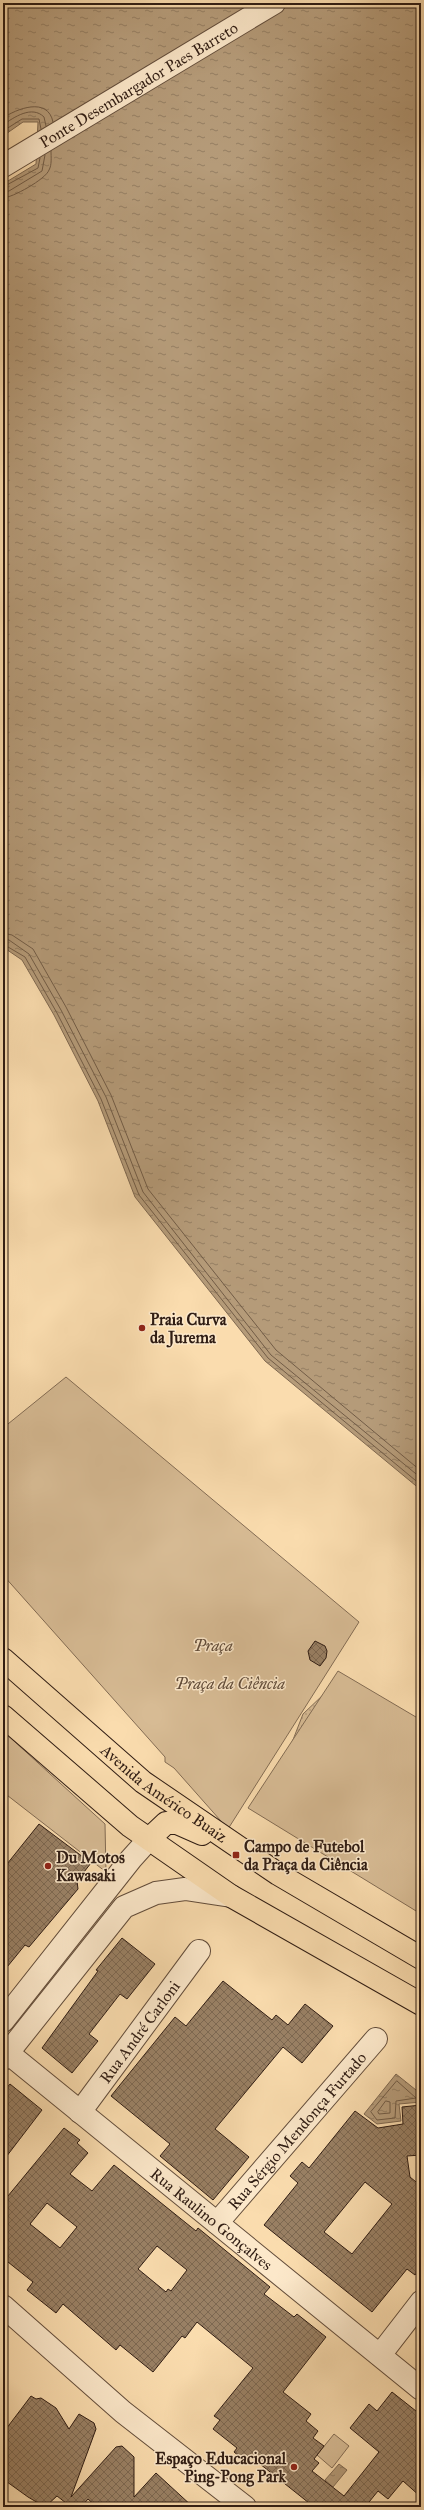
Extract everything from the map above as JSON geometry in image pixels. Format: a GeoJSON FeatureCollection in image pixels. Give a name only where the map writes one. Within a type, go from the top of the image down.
{"type":"FeatureCollection","features":[{"type":"Feature","properties":{"kind":"main road","name":"Avenida Américo Buaiz"},"geometry":{"type":"LineString","coordinates":[[3,1659],[143,1782],[278,1874],[421,1958]]}},
{"type":"Feature","properties":{"kind":"main road"},"geometry":{"type":"LineString","coordinates":[[3,1716],[130,1826],[231,1896],[421,2004]]}},
{"type":"Feature","properties":{"kind":"main road"},"geometry":{"type":"LineString","coordinates":[[149,1839],[166,1823],[177,1822],[278,1874]]}},
{"type":"Feature","properties":{"kind":"street","name":"Ponte Desembargador Paes Barreto"},"geometry":{"type":"LineString","coordinates":[[3,166],[274,3]]}},
{"type":"Feature","properties":{"kind":"street"},"geometry":{"type":"LineString","coordinates":[[3,2021],[131,1859],[149,1839]]}},
{"type":"Feature","properties":{"kind":"street"},"geometry":{"type":"LineString","coordinates":[[5,2054],[124,1906],[156,1893],[185,1889],[231,1896]]}},
{"type":"Feature","properties":{"kind":"street","name":"Rua André Carloni"},"geometry":{"type":"LineString","coordinates":[[80,2112],[200,1951]]}},
{"type":"Feature","properties":{"kind":"street","name":"Rua Sérgio Mendonça Furtado"},"geometry":{"type":"LineString","coordinates":[[217,2223],[376,2039]]}},
{"type":"Feature","properties":{"kind":"street","name":"Rua Raulino Gonçalves"},"geometry":{"type":"LineString","coordinates":[[5,2054],[80,2112],[421,2389]]}},
{"type":"Feature","properties":{"kind":"street"},"geometry":{"type":"LineString","coordinates":[[380,2355],[421,2302]]}},
{"type":"Feature","properties":{"kind":"street"},"geometry":{"type":"LineString","coordinates":[[3,2306],[123,2412],[245,2507]]}},
{"type":"Feature","properties":{"kind":"green space","name":"Praça"},"geometry":{"type":"Polygon","coordinates":[[[66,1377],[359,1622],[228,1829],[174,1768],[165,1762],[165,1757],[3,1575],[3,1428],[66,1377]]]}},
{"type":"Feature","properties":{"kind":"green space"},"geometry":{"type":"Polygon","coordinates":[[[338,1671],[421,1720],[421,1914],[248,1808],[338,1671]]]}},
{"type":"Feature","properties":{"kind":"green space"},"geometry":{"type":"Polygon","coordinates":[[[324,1694],[291,1745],[303,1714],[324,1694]]]}},
{"type":"Feature","properties":{"kind":"green space"},"geometry":{"type":"Polygon","coordinates":[[[3,1731],[105,1824],[106,1872],[3,1792],[3,1731]]]}},
{"type":"Feature","properties":{"kind":"green space"},"geometry":{"type":"Polygon","coordinates":[[[334,2434],[349,2446],[332,2468],[317,2455],[334,2434]]]}},
{"type":"Feature","properties":{"kind":"water"},"geometry":{"type":"Polygon","coordinates":[[[3,3],[421,3],[421,1490],[265,1361],[135,1197],[98,1101],[54,1015],[22,960],[3,947],[3,184],[36,164],[38,122],[23,122],[3,136],[3,3]]]}},
{"type":"Feature","properties":{"kind":"water"},"geometry":{"type":"Polygon","coordinates":[[[396,2074],[421,2094],[421,2102],[399,2104],[401,2121],[377,2124],[364,2114],[396,2074]]]}},
{"type":"Feature","properties":{"kind":"water"},"geometry":{"type":"Polygon","coordinates":[[[339,2464],[347,2470],[333,2487],[325,2480],[339,2464]]]}},
{"type":"Feature","properties":{"kind":"building"},"geometry":{"type":"Polygon","coordinates":[[[315,1641],[325,1646],[327,1651],[326,1658],[320,1666],[310,1660],[308,1651],[315,1641]]]}},
{"type":"Feature","properties":{"kind":"building"},"geometry":{"type":"Polygon","coordinates":[[[39,1824],[91,1863],[77,1881],[78,1889],[29,1947],[25,1945],[3,1972],[3,1869],[39,1824]]]}},
{"type":"Feature","properties":{"kind":"building"},"geometry":{"type":"Polygon","coordinates":[[[122,1938],[155,1964],[127,1999],[120,1994],[89,2034],[98,2041],[72,2073],[42,2048],[98,1971],[96,1970],[122,1938]]]}},
{"type":"Feature","properties":{"kind":"building"},"geometry":{"type":"Polygon","coordinates":[[[223,1981],[272,2020],[276,2015],[288,2025],[305,2004],[333,2026],[302,2063],[283,2047],[215,2129],[249,2157],[213,2200],[160,2156],[170,2144],[111,2096],[175,2017],[186,2026],[223,1981]]]}},
{"type":"Feature","properties":{"kind":"building"},"geometry":{"type":"Polygon","coordinates":[[[10,2084],[42,2110],[3,2161],[3,2092],[10,2084]]]}},
{"type":"Feature","properties":{"kind":"building"},"geometry":{"type":"Polygon","coordinates":[[[421,2105],[421,2155],[407,2156],[410,2177],[421,2186],[421,2267],[415,2275],[407,2269],[372,2312],[264,2225],[298,2183],[290,2176],[302,2162],[309,2168],[355,2111],[378,2128],[403,2124],[402,2107],[421,2105]],[[365,2182],[324,2232],[352,2254],[392,2204],[365,2182]]]}},
{"type":"Feature","properties":{"kind":"building"},"geometry":{"type":"Polygon","coordinates":[[[64,2128],[80,2140],[77,2143],[88,2153],[70,2174],[92,2191],[114,2165],[196,2231],[198,2228],[270,2287],[264,2294],[294,2317],[297,2314],[326,2337],[283,2392],[311,2414],[306,2421],[318,2431],[313,2438],[324,2446],[314,2459],[319,2463],[312,2471],[344,2496],[379,2452],[350,2428],[369,2404],[377,2411],[392,2392],[421,2415],[421,2497],[403,2481],[388,2499],[378,2491],[365,2507],[314,2507],[250,2456],[245,2461],[234,2452],[237,2448],[213,2429],[220,2420],[214,2416],[253,2368],[197,2322],[185,2338],[182,2336],[153,2372],[120,2345],[116,2350],[63,2304],[56,2313],[27,2290],[33,2282],[3,2258],[3,2202],[64,2128]],[[47,2203],[30,2224],[60,2248],[77,2227],[47,2203]],[[157,2246],[138,2269],[166,2292],[168,2289],[171,2291],[187,2270],[157,2246]]]}},
{"type":"Feature","properties":{"kind":"building"},"geometry":{"type":"Polygon","coordinates":[[[31,2396],[36,2399],[41,2398],[56,2408],[69,2429],[79,2414],[94,2423],[96,2429],[71,2497],[116,2447],[122,2446],[134,2457],[134,2497],[156,2473],[193,2507],[97,2507],[88,2499],[81,2507],[62,2507],[66,2503],[57,2496],[45,2507],[28,2497],[3,2479],[3,2433],[31,2396]]]}},
{"type":"Feature","properties":{"kind":"place","name":"Praia Curva da Jurema"},"geometry":{"type":"Point","coordinates":[142,1328]}},
{"type":"Feature","properties":{"kind":"place","name":"Campo de Futebol da Praça da Ciência"},"geometry":{"type":"Point","coordinates":[236,1855]}},
{"type":"Feature","properties":{"kind":"place","name":"Du Motos Kawasaki"},"geometry":{"type":"Point","coordinates":[48,1866]}},
{"type":"Feature","properties":{"kind":"place","name":"Espaço Educacional Ping-Pong Park"},"geometry":{"type":"Point","coordinates":[294,2467]}},
{"type":"Feature","properties":{"kind":"park label","name":"Praça da Ciência"},"geometry":{"type":"Point","coordinates":[230,1683]}}]}
